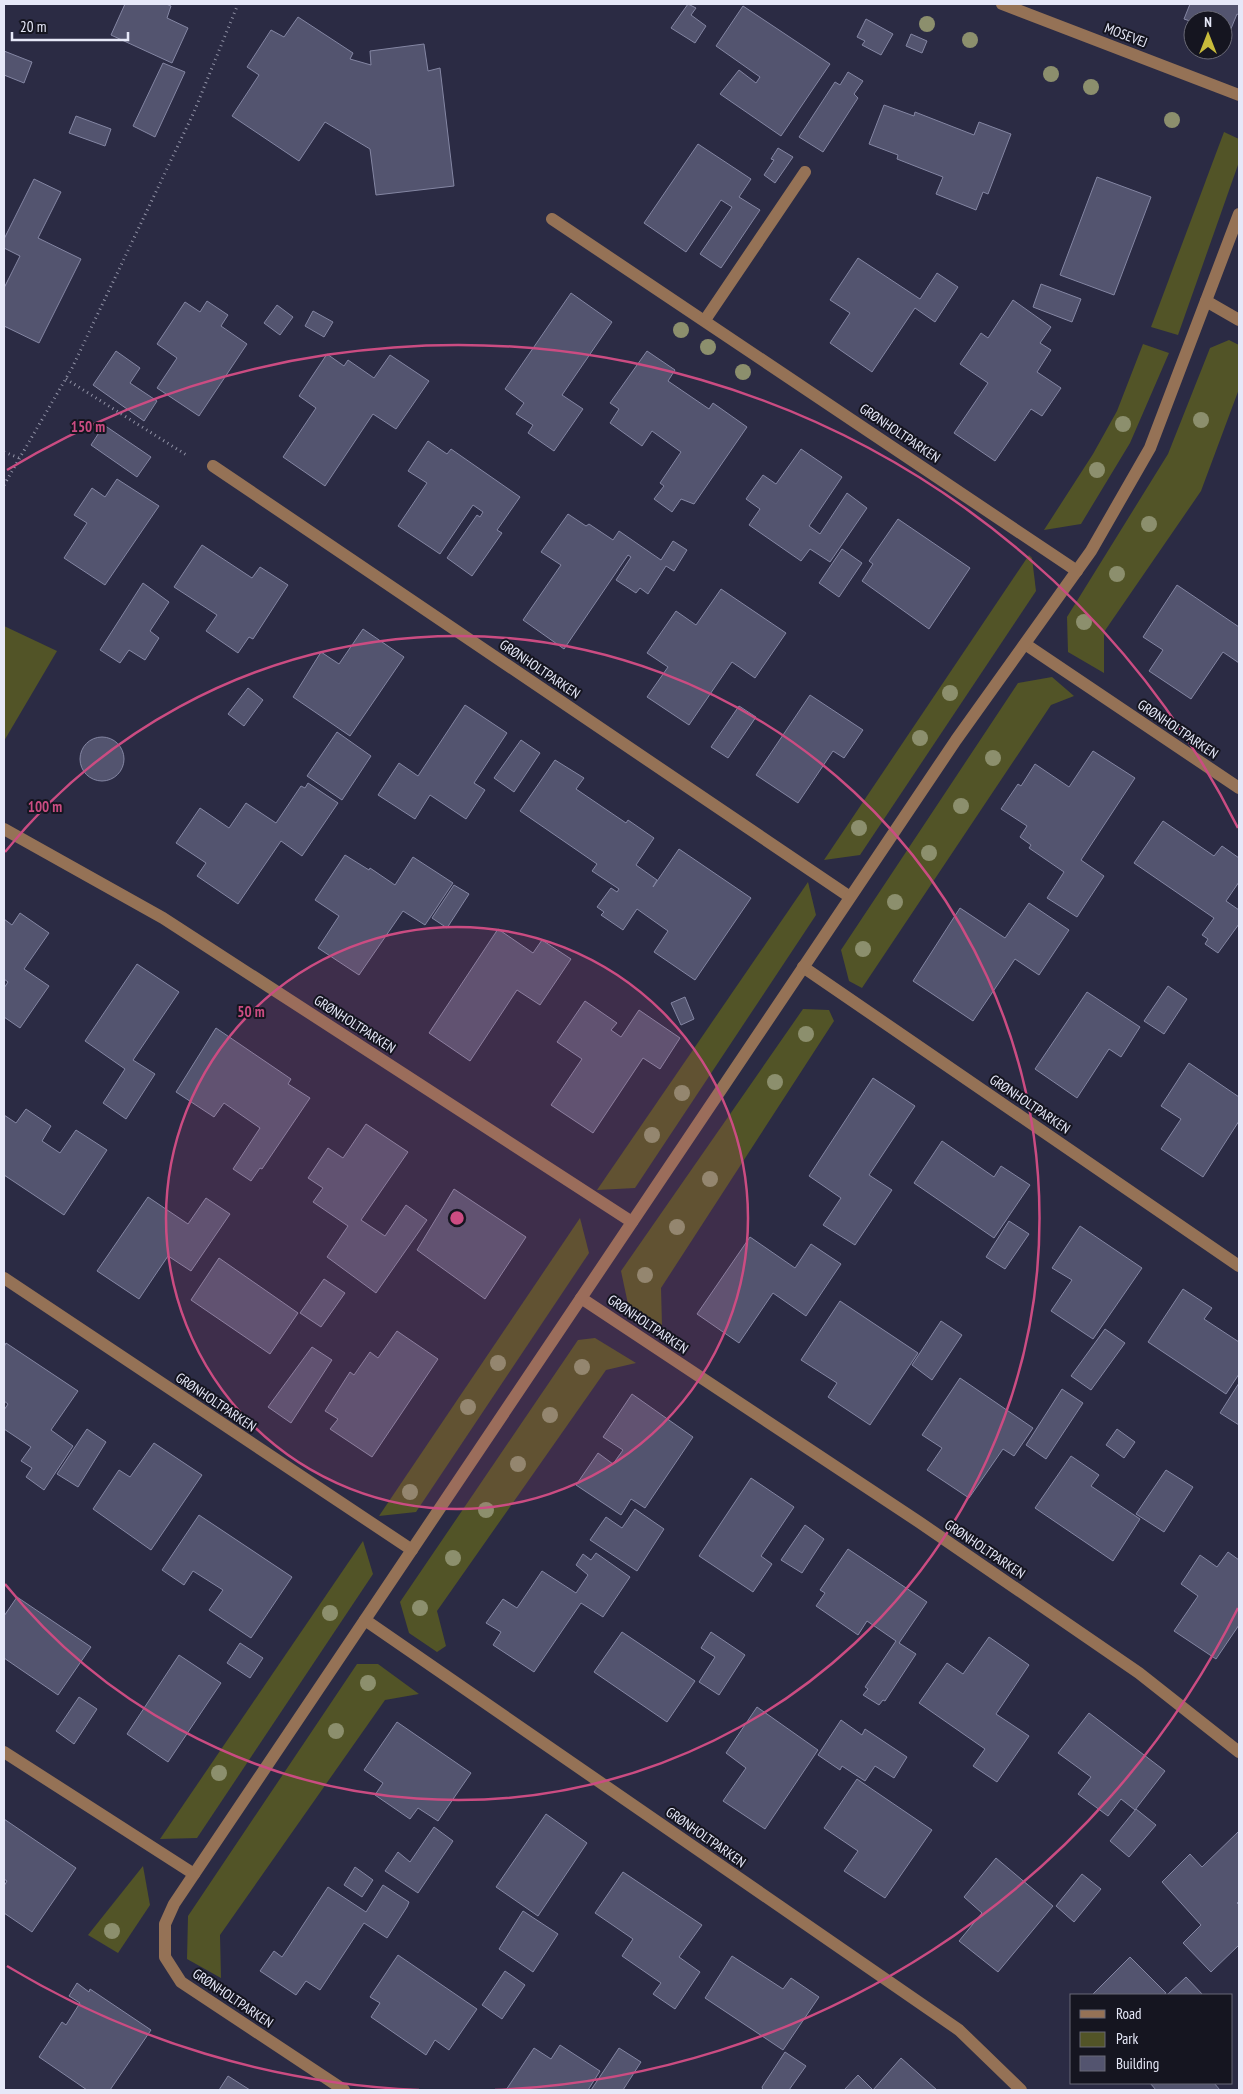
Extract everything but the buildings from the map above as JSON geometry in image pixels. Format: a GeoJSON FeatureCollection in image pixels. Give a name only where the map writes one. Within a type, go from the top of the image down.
{"type":"FeatureCollection","features":[{"type":"Feature","properties":{"kind":"street","name":"MOSEVEJ"},"geometry":{"type":"LineString","coordinates":[[1002,4],[1239,95]]}},
{"type":"Feature","properties":{"kind":"street"},"geometry":{"type":"LineString","coordinates":[[705,320],[805,172]]}},
{"type":"Feature","properties":{"kind":"street","name":"GRØNHOLTPARKEN"},"geometry":{"type":"LineString","coordinates":[[344,2090],[180,1982],[165,1957],[165,1924],[174,1904],[956,740],[1091,551],[1150,448],[1239,214]]}},
{"type":"Feature","properties":{"kind":"street","name":"GRØNHOLTPARKEN"},"geometry":{"type":"LineString","coordinates":[[552,220],[705,320],[1077,570]]}},
{"type":"Feature","properties":{"kind":"street"},"geometry":{"type":"LineString","coordinates":[[1206,301],[1239,320]]}},
{"type":"Feature","properties":{"kind":"street","name":"GRØNHOLTPARKEN"},"geometry":{"type":"LineString","coordinates":[[213,466],[850,897]]}},
{"type":"Feature","properties":{"kind":"street","name":"GRØNHOLTPARKEN"},"geometry":{"type":"LineString","coordinates":[[1025,644],[1239,788]]}},
{"type":"Feature","properties":{"kind":"street","name":"GRØNHOLTPARKEN"},"geometry":{"type":"LineString","coordinates":[[4,830],[162,918],[632,1222]]}},
{"type":"Feature","properties":{"kind":"street","name":"GRØNHOLTPARKEN"},"geometry":{"type":"LineString","coordinates":[[803,967],[1239,1266]]}},
{"type":"Feature","properties":{"kind":"street","name":"GRØNHOLTPARKEN"},"geometry":{"type":"LineString","coordinates":[[4,1278],[412,1550]]}},
{"type":"Feature","properties":{"kind":"street","name":"GRØNHOLTPARKEN"},"geometry":{"type":"LineString","coordinates":[[581,1298],[919,1522],[1131,1667],[1239,1752]]}},
{"type":"Feature","properties":{"kind":"street","name":"GRØNHOLTPARKEN"},"geometry":{"type":"LineString","coordinates":[[364,1620],[959,2030],[1021,2090]]}},
{"type":"Feature","properties":{"kind":"street"},"geometry":{"type":"LineString","coordinates":[[4,1752],[194,1874]]}},
{"type":"Feature","properties":{"kind":"path"},"geometry":{"type":"LineString","coordinates":[[4,485],[66,380],[194,112],[238,4]]}},
{"type":"Feature","properties":{"kind":"path"},"geometry":{"type":"LineString","coordinates":[[66,380],[196,462],[213,466]]}},
{"type":"Feature","properties":{"kind":"path"},"geometry":{"type":"LineString","coordinates":[[4,452],[19,458]]}},
{"type":"Feature","properties":{"kind":"green space"},"geometry":{"type":"Polygon","coordinates":[[[1224,132],[1239,139],[1239,162],[1178,335],[1151,327],[1224,132]]]}},
{"type":"Feature","properties":{"kind":"green space"},"geometry":{"type":"Polygon","coordinates":[[[1229,340],[1239,345],[1239,389],[1201,491],[1104,632],[1104,673],[1068,652],[1067,617],[1168,454],[1210,348],[1229,340]]]}},
{"type":"Feature","properties":{"kind":"green space"},"geometry":{"type":"Polygon","coordinates":[[[1143,344],[1169,353],[1130,443],[1081,524],[1044,530],[1093,454],[1117,411],[1143,344]]]}},
{"type":"Feature","properties":{"kind":"green space"},"geometry":{"type":"Polygon","coordinates":[[[1029,555],[1032,558],[1036,591],[860,855],[824,860],[1029,555]]]}},
{"type":"Feature","properties":{"kind":"green space"},"geometry":{"type":"Polygon","coordinates":[[[4,626],[57,651],[4,741],[4,626]]]}},
{"type":"Feature","properties":{"kind":"green space"},"geometry":{"type":"Polygon","coordinates":[[[1052,677],[1074,696],[1051,705],[862,988],[849,981],[841,950],[1018,683],[1052,677]]]}},
{"type":"Feature","properties":{"kind":"green space"},"geometry":{"type":"Polygon","coordinates":[[[808,882],[816,915],[635,1188],[597,1190],[808,882]]]}},
{"type":"Feature","properties":{"kind":"green space"},"geometry":{"type":"Polygon","coordinates":[[[803,1009],[829,1010],[834,1021],[661,1288],[662,1326],[628,1304],[621,1271],[803,1009]]]}},
{"type":"Feature","properties":{"kind":"green space"},"geometry":{"type":"Polygon","coordinates":[[[580,1218],[589,1253],[416,1512],[379,1516],[580,1218]]]}},
{"type":"Feature","properties":{"kind":"green space"},"geometry":{"type":"Polygon","coordinates":[[[595,1338],[636,1363],[606,1370],[437,1611],[446,1646],[437,1652],[409,1633],[400,1602],[578,1340],[595,1338]]]}},
{"type":"Feature","properties":{"kind":"green space"},"geometry":{"type":"Polygon","coordinates":[[[363,1541],[373,1574],[197,1838],[160,1839],[363,1541]]]}},
{"type":"Feature","properties":{"kind":"green space"},"geometry":{"type":"Polygon","coordinates":[[[357,1664],[378,1664],[419,1694],[385,1700],[220,1935],[221,1978],[187,1959],[188,1916],[357,1664]]]}},
{"type":"Feature","properties":{"kind":"green space"},"geometry":{"type":"Polygon","coordinates":[[[143,1866],[150,1905],[118,1953],[88,1935],[143,1866]]]}}]}
